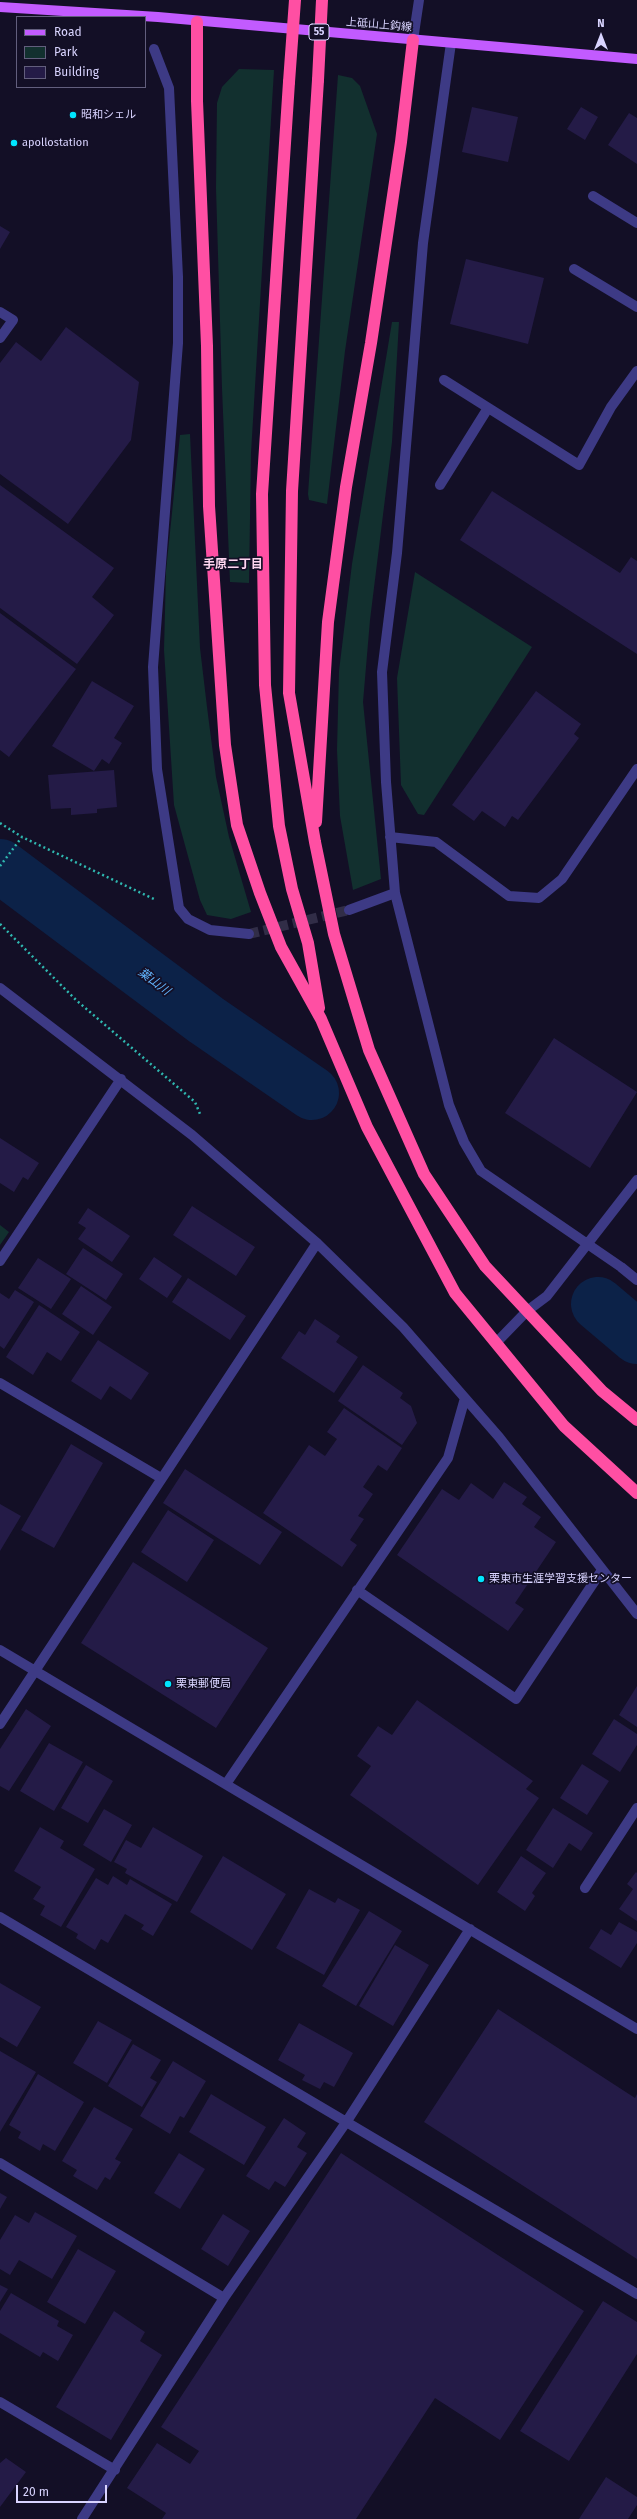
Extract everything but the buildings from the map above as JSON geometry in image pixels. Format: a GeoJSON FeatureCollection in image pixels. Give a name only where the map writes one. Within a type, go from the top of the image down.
{"type":"FeatureCollection","features":[{"type":"Feature","properties":{"kind":"highway"},"geometry":{"type":"LineString","coordinates":[[295,0],[262,494],[265,685],[279,826],[292,889],[308,943],[321,1019]]}},
{"type":"Feature","properties":{"kind":"highway"},"geometry":{"type":"LineString","coordinates":[[322,0],[292,491],[289,693],[315,842],[334,934],[369,1050],[424,1174],[485,1266],[602,1391],[637,1420]]}},
{"type":"Feature","properties":{"kind":"highway"},"geometry":{"type":"LineString","coordinates":[[197,22],[197,101],[207,346],[209,506],[225,745],[237,825],[260,893],[281,947],[321,1019],[367,1127],[455,1293],[564,1426],[637,1493]]}},
{"type":"Feature","properties":{"kind":"highway"},"geometry":{"type":"LineString","coordinates":[[315,842],[328,622],[346,487],[371,344],[401,142],[412,40]]}},
{"type":"Feature","properties":{"kind":"main road","name":"上砥山上鈎線"},"geometry":{"type":"LineString","coordinates":[[0,7],[142,16]]}},
{"type":"Feature","properties":{"kind":"main road","name":"上砥山上鈎線"},"geometry":{"type":"LineString","coordinates":[[146,16],[197,22],[637,59]]}},
{"type":"Feature","properties":{"kind":"street"},"geometry":{"type":"LineString","coordinates":[[412,40],[419,0]]}},
{"type":"Feature","properties":{"kind":"street"},"geometry":{"type":"LineString","coordinates":[[451,43],[423,243],[397,553],[382,672],[390,837],[395,893],[449,1104],[464,1142],[482,1171],[588,1243],[637,1280]]}},
{"type":"Feature","properties":{"kind":"street"},"geometry":{"type":"LineString","coordinates":[[154,49],[169,88],[178,277],[178,344],[153,667],[157,769],[179,908],[188,919],[210,930],[249,934]]}},
{"type":"Feature","properties":{"kind":"street"},"geometry":{"type":"LineString","coordinates":[[593,196],[637,223]]}},
{"type":"Feature","properties":{"kind":"street"},"geometry":{"type":"LineString","coordinates":[[574,269],[637,307]]}},
{"type":"Feature","properties":{"kind":"street"},"geometry":{"type":"LineString","coordinates":[[0,312],[13,320],[0,338]]}},
{"type":"Feature","properties":{"kind":"street"},"geometry":{"type":"LineString","coordinates":[[444,380],[579,466],[611,407],[637,371]]}},
{"type":"Feature","properties":{"kind":"street"},"geometry":{"type":"LineString","coordinates":[[440,485],[488,408]]}},
{"type":"Feature","properties":{"kind":"street"},"geometry":{"type":"LineString","coordinates":[[390,837],[436,842],[509,896],[539,898],[562,879],[637,769]]}},
{"type":"Feature","properties":{"kind":"street"},"geometry":{"type":"LineString","coordinates":[[349,910],[395,893]]}},
{"type":"Feature","properties":{"kind":"street"},"geometry":{"type":"LineString","coordinates":[[0,988],[121,1079],[192,1135],[317,1243],[403,1327],[465,1398],[637,1614]]}},
{"type":"Feature","properties":{"kind":"street"},"geometry":{"type":"LineString","coordinates":[[0,1262],[121,1079]]}},
{"type":"Feature","properties":{"kind":"street"},"geometry":{"type":"LineString","coordinates":[[496,1343],[527,1311],[547,1296],[637,1180]]}},
{"type":"Feature","properties":{"kind":"street"},"geometry":{"type":"LineString","coordinates":[[0,1724],[317,1243]]}},
{"type":"Feature","properties":{"kind":"street"},"geometry":{"type":"LineString","coordinates":[[0,1383],[161,1478]]}},
{"type":"Feature","properties":{"kind":"street"},"geometry":{"type":"LineString","coordinates":[[226,1784],[448,1458],[465,1398]]}},
{"type":"Feature","properties":{"kind":"street"},"geometry":{"type":"LineString","coordinates":[[357,1590],[516,1699],[602,1570]]}},
{"type":"Feature","properties":{"kind":"street"},"geometry":{"type":"LineString","coordinates":[[0,1650],[637,2029]]}},
{"type":"Feature","properties":{"kind":"street"},"geometry":{"type":"LineString","coordinates":[[585,1888],[637,1808]]}},
{"type":"Feature","properties":{"kind":"street"},"geometry":{"type":"LineString","coordinates":[[0,1917],[637,2294]]}},
{"type":"Feature","properties":{"kind":"street"},"geometry":{"type":"LineString","coordinates":[[82,2519],[115,2470],[224,2298],[347,2121],[470,1929]]}},
{"type":"Feature","properties":{"kind":"street"},"geometry":{"type":"LineString","coordinates":[[0,2163],[224,2298]]}},
{"type":"Feature","properties":{"kind":"street"},"geometry":{"type":"LineString","coordinates":[[0,2402],[115,2470]]}},
{"type":"Feature","properties":{"kind":"path"},"geometry":{"type":"LineString","coordinates":[[0,823],[22,837],[152,898],[179,908]]}},
{"type":"Feature","properties":{"kind":"path"},"geometry":{"type":"LineString","coordinates":[[0,866],[22,837]]}},
{"type":"Feature","properties":{"kind":"path"},"geometry":{"type":"LineString","coordinates":[[0,924],[76,1000],[195,1102],[200,1112],[192,1135]]}},
{"type":"Feature","properties":{"kind":"green space"},"geometry":{"type":"Polygon","coordinates":[[[239,69],[274,70],[251,453],[249,583],[230,582],[216,188],[217,103],[222,87],[239,69]]]}},
{"type":"Feature","properties":{"kind":"green space"},"geometry":{"type":"Polygon","coordinates":[[[338,75],[352,78],[360,86],[377,134],[345,351],[327,504],[309,500],[308,494],[338,75]]]}},
{"type":"Feature","properties":{"kind":"green space"},"geometry":{"type":"Polygon","coordinates":[[[392,322],[399,322],[392,442],[370,620],[363,702],[381,879],[353,890],[340,816],[337,750],[339,671],[352,564],[392,322]]]}},
{"type":"Feature","properties":{"kind":"green space"},"geometry":{"type":"Polygon","coordinates":[[[190,434],[200,648],[207,707],[216,777],[229,837],[251,912],[231,919],[207,915],[200,900],[174,805],[164,650],[166,571],[180,435],[190,434]]]}},
{"type":"Feature","properties":{"kind":"green space"},"geometry":{"type":"Polygon","coordinates":[[[415,572],[532,647],[424,815],[418,814],[401,785],[397,678],[415,572]]]}},
{"type":"Feature","properties":{"kind":"green space"},"geometry":{"type":"Polygon","coordinates":[[[0,1225],[9,1232],[0,1245],[0,1225]]]}},
{"type":"Feature","properties":{"kind":"waterway","name":"葉山川"},"geometry":{"type":"LineString","coordinates":[[0,866],[206,1020],[312,1093]]}},
{"type":"Feature","properties":{"kind":"waterway","name":"葉山川"},"geometry":{"type":"LineString","coordinates":[[598,1304],[637,1337]]}},
{"type":"Feature","properties":{"kind":"tunnel"},"geometry":{"type":"LineString","coordinates":[[249,934],[349,910]]}},
{"type":"Feature","properties":{"kind":"place","name":"昭和シェル"},"geometry":{"type":"Point","coordinates":[73,115]}},
{"type":"Feature","properties":{"kind":"place","name":"apollostation"},"geometry":{"type":"Point","coordinates":[14,143]}},
{"type":"Feature","properties":{"kind":"place","name":"栗東市生涯学習支援センター"},"geometry":{"type":"Point","coordinates":[481,1579]}},
{"type":"Feature","properties":{"kind":"place","name":"栗東郵便局"},"geometry":{"type":"Point","coordinates":[168,1684]}},
{"type":"Feature","properties":{"kind":"district","name":"手原二丁目"},"geometry":{"type":"Point","coordinates":[233,565]}}]}
